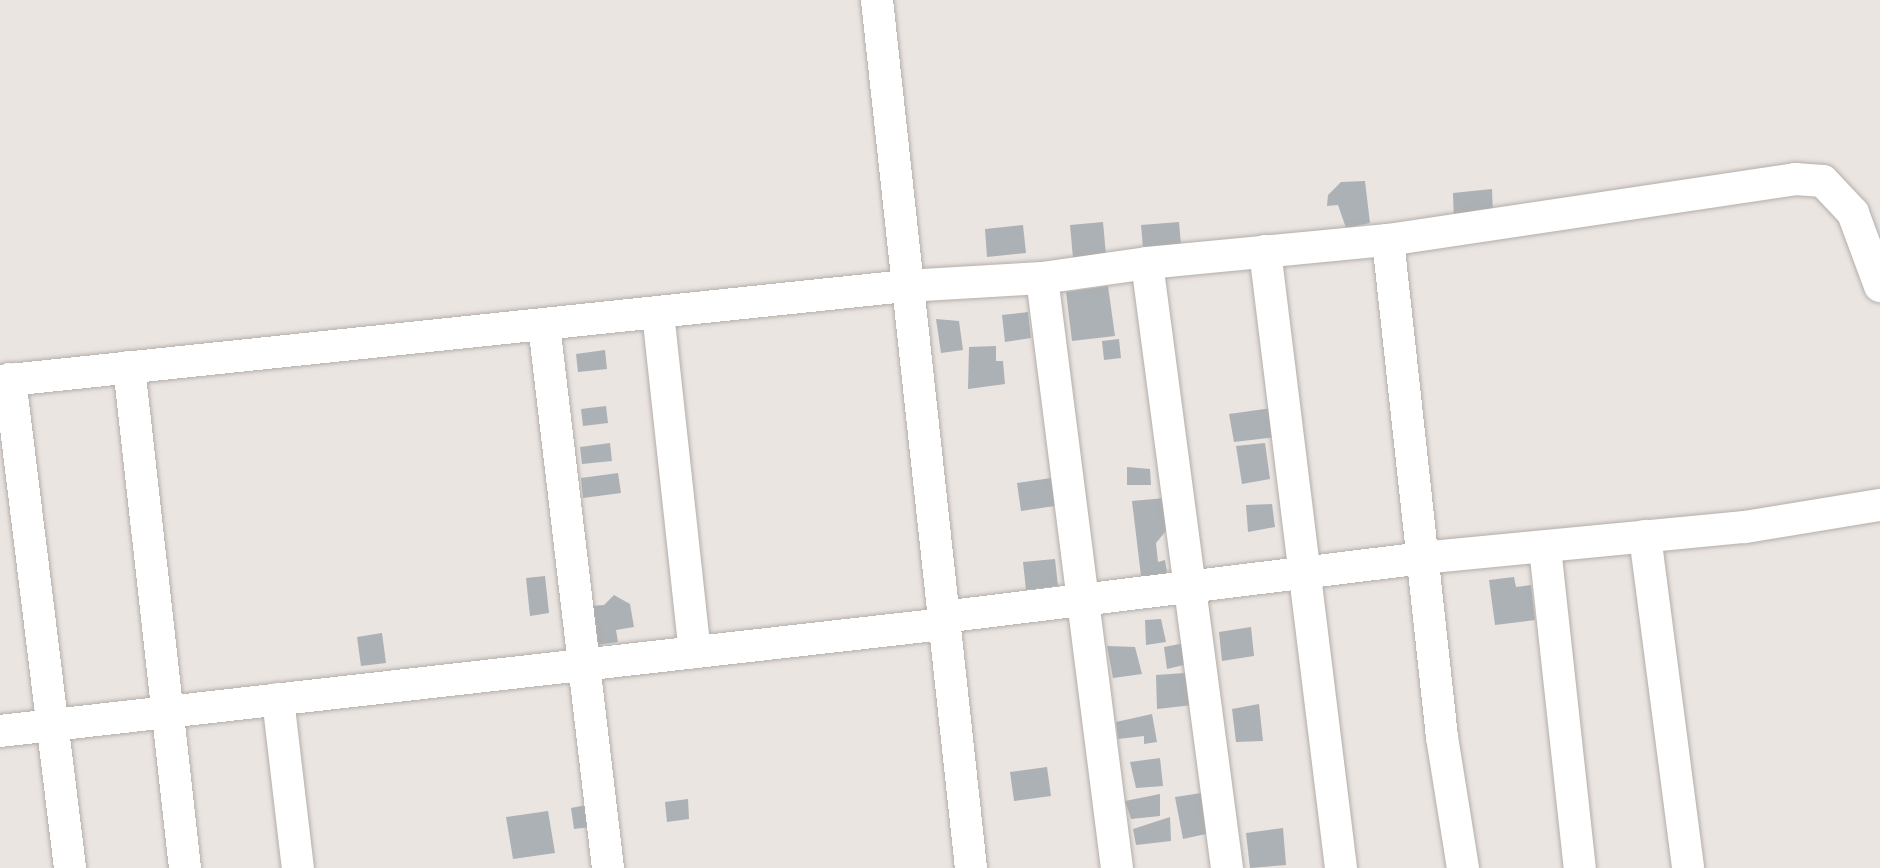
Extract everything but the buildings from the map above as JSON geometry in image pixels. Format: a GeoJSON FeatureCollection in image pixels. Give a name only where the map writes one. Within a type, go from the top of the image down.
{"type":"FeatureCollection","features":[{"type":"Feature","properties":{"kind":"street"},"geometry":{"type":"LineString","coordinates":[[877,0],[970,868]]}},
{"type":"Feature","properties":{"kind":"street"},"geometry":{"type":"LineString","coordinates":[[70,868],[5,380],[906,286],[1042,278],[1147,263],[1388,240],[1795,179],[1823,181],[1853,213],[1880,286]]}},
{"type":"Feature","properties":{"kind":"street"},"geometry":{"type":"LineString","coordinates":[[1388,240],[1442,737],[1463,868]]}},
{"type":"Feature","properties":{"kind":"street"},"geometry":{"type":"LineString","coordinates":[[1265,251],[1341,868]]}},
{"type":"Feature","properties":{"kind":"street"},"geometry":{"type":"LineString","coordinates":[[1147,263],[1227,868]]}},
{"type":"Feature","properties":{"kind":"street"},"geometry":{"type":"LineString","coordinates":[[1042,278],[1116,868]]}},
{"type":"Feature","properties":{"kind":"street"},"geometry":{"type":"LineString","coordinates":[[658,313],[695,652]]}},
{"type":"Feature","properties":{"kind":"street"},"geometry":{"type":"LineString","coordinates":[[544,325],[608,868]]}},
{"type":"Feature","properties":{"kind":"street"},"geometry":{"type":"LineString","coordinates":[[129,367],[185,868]]}},
{"type":"Feature","properties":{"kind":"street"},"geometry":{"type":"LineString","coordinates":[[0,731],[695,652],[1421,558],[1545,548],[1827,516],[1880,505]]}},
{"type":"Feature","properties":{"kind":"street"},"geometry":{"type":"LineString","coordinates":[[1645,536],[1689,868]]}},
{"type":"Feature","properties":{"kind":"street"},"geometry":{"type":"LineString","coordinates":[[1545,548],[1580,868]]}},
{"type":"Feature","properties":{"kind":"street"},"geometry":{"type":"LineString","coordinates":[[278,699],[297,868]]}}]}
